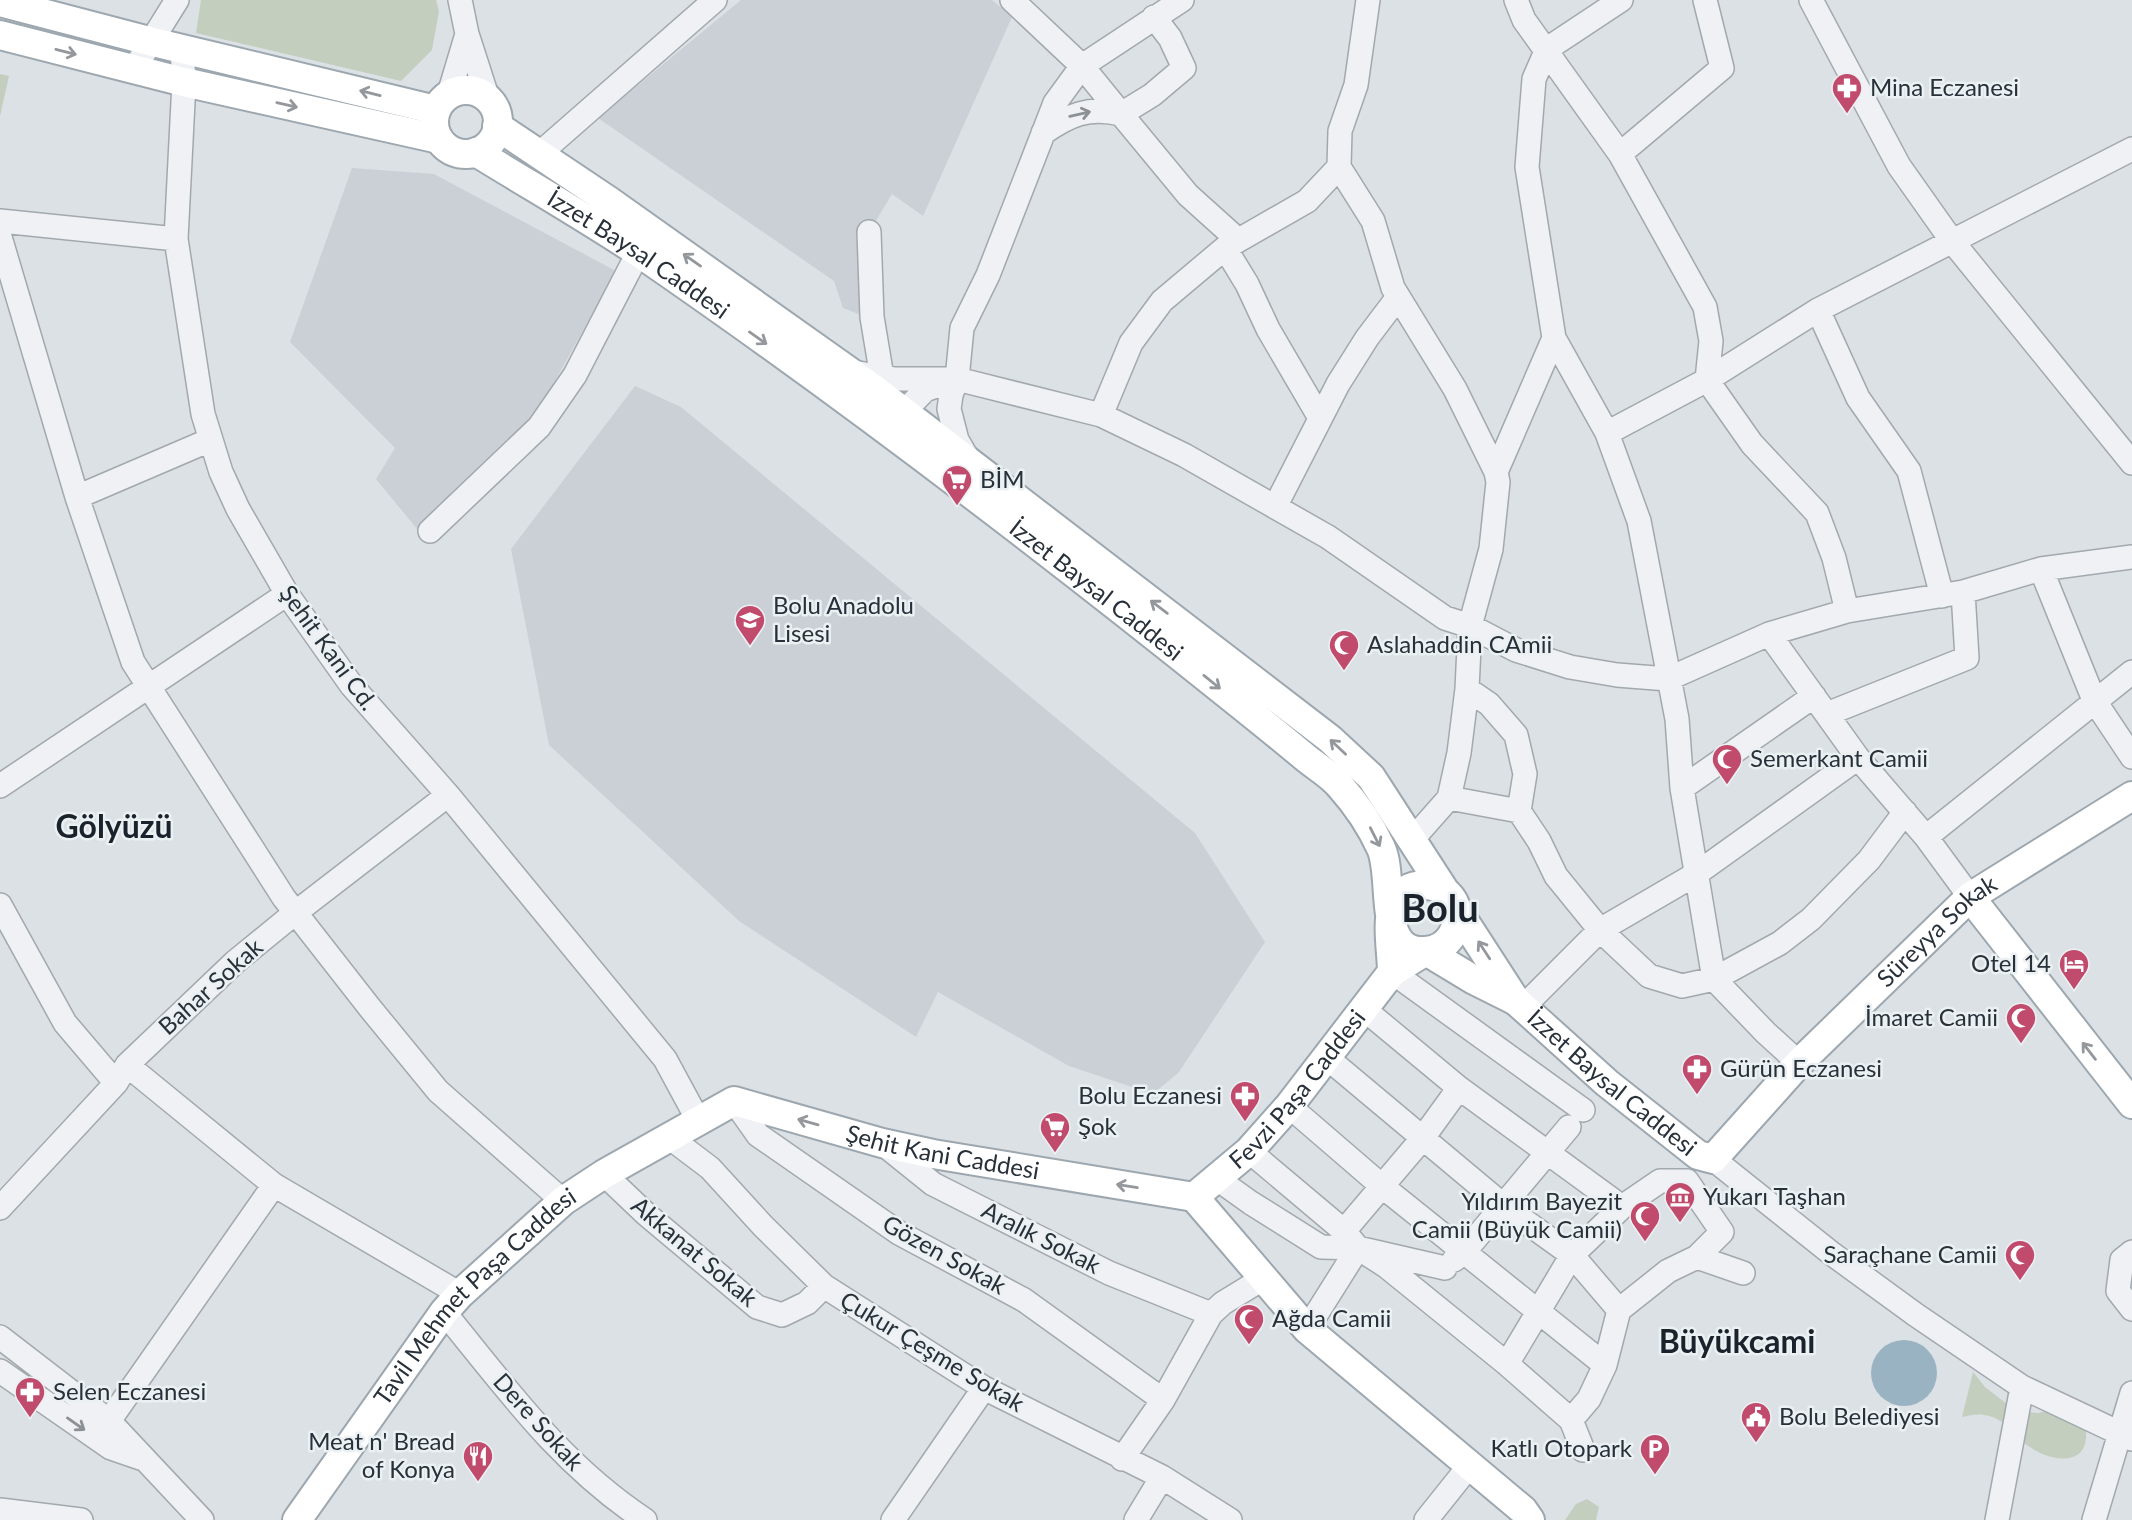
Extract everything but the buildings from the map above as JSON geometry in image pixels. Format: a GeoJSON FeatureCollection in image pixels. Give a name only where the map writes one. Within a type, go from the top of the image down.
{"type":"FeatureCollection","features":[{"type":"Feature","properties":{"kind":"main road"},"geometry":{"type":"LineString","coordinates":[[0,2],[153,42],[443,102],[470,90],[488,99],[497,116],[497,126],[490,142],[476,152],[455,152],[439,139],[184,82],[0,35]]}},
{"type":"Feature","properties":{"kind":"main road"},"geometry":{"type":"LineString","coordinates":[[439,139],[435,130],[443,102]]}},
{"type":"Feature","properties":{"kind":"main road","name":"İzzet Baysal Caddesi"},"geometry":{"type":"LineString","coordinates":[[497,126],[610,201],[842,382],[895,420],[1339,785],[1372,828],[1387,860],[1392,972]]}},
{"type":"Feature","properties":{"kind":"main road","name":"İzzet Baysal Caddesi"},"geometry":{"type":"LineString","coordinates":[[476,152],[842,382]]}},
{"type":"Feature","properties":{"kind":"main road","name":"İzzet Baysal Caddesi"},"geometry":{"type":"LineString","coordinates":[[895,420],[972,464],[1331,739],[1371,777],[1519,1004]]}},
{"type":"Feature","properties":{"kind":"main road","name":"Süreyya Sokak"},"geometry":{"type":"LineString","coordinates":[[1713,1159],[1799,1063],[1970,897],[2132,796]]}},
{"type":"Feature","properties":{"kind":"main road"},"geometry":{"type":"LineString","coordinates":[[1392,972],[1426,951],[1444,944],[1456,928],[1456,908],[1451,899],[1444,891],[1422,884],[1401,893],[1394,902],[1391,923],[1399,940],[1416,950],[1426,951]]}},
{"type":"Feature","properties":{"kind":"main road"},"geometry":{"type":"LineString","coordinates":[[1970,897],[2132,1104]]}},
{"type":"Feature","properties":{"kind":"main road","name":"İzzet Baysal Caddesi"},"geometry":{"type":"LineString","coordinates":[[1426,951],[1519,1004],[1607,1083],[1698,1155],[1713,1159]]}},
{"type":"Feature","properties":{"kind":"main road","name":"Fevzi Paşa Caddesi"},"geometry":{"type":"LineString","coordinates":[[1194,1197],[1248,1151],[1289,1106],[1392,972]]}},
{"type":"Feature","properties":{"kind":"main road"},"geometry":{"type":"LineString","coordinates":[[698,1120],[734,1101]]}},
{"type":"Feature","properties":{"kind":"main road","name":"Şehit Kani Caddesi"},"geometry":{"type":"LineString","coordinates":[[734,1101],[882,1143],[933,1154],[1194,1197]]}},
{"type":"Feature","properties":{"kind":"main road","name":"Tavil Mehmet Paşa Caddesi"},"geometry":{"type":"LineString","coordinates":[[297,1520],[452,1303],[563,1201],[698,1120]]}},
{"type":"Feature","properties":{"kind":"main road"},"geometry":{"type":"LineString","coordinates":[[1194,1197],[1307,1329],[1526,1515]]}},
{"type":"Feature","properties":{"kind":"street"},"geometry":{"type":"LineString","coordinates":[[134,69],[177,0]]}},
{"type":"Feature","properties":{"kind":"street"},"geometry":{"type":"LineString","coordinates":[[460,0],[467,34],[488,99]]}},
{"type":"Feature","properties":{"kind":"street"},"geometry":{"type":"LineString","coordinates":[[1012,0],[1082,66],[1231,244],[1268,329],[1320,418]]}},
{"type":"Feature","properties":{"kind":"street"},"geometry":{"type":"LineString","coordinates":[[972,464],[957,440],[949,409],[957,379],[962,328],[988,275],[1055,103],[1082,66],[1182,0]]}},
{"type":"Feature","properties":{"kind":"street"},"geometry":{"type":"LineString","coordinates":[[1516,0],[1524,20],[1620,154],[1705,307],[1711,341],[1707,380],[1752,444],[1817,513],[1834,558],[1847,611]]}},
{"type":"Feature","properties":{"kind":"street"},"geometry":{"type":"LineString","coordinates":[[1621,0],[1546,49],[1534,79],[1527,167],[1554,338],[1607,433],[1639,521],[1677,719],[1682,788],[1714,979],[1799,1063]]}},
{"type":"Feature","properties":{"kind":"street"},"geometry":{"type":"LineString","coordinates":[[1620,154],[1722,68],[1704,0]]}},
{"type":"Feature","properties":{"kind":"street"},"geometry":{"type":"LineString","coordinates":[[1811,0],[1899,166],[1952,241],[2132,463]]}},
{"type":"Feature","properties":{"kind":"street"},"geometry":{"type":"LineString","coordinates":[[538,155],[703,4]]}},
{"type":"Feature","properties":{"kind":"street"},"geometry":{"type":"LineString","coordinates":[[1362,5],[1356,85],[1340,131],[1339,167],[1373,221],[1393,288],[1455,389],[1496,472],[1498,482],[1491,549],[1470,626],[1467,690],[1459,753],[1449,798],[1411,841]]}},
{"type":"Feature","properties":{"kind":"street"},"geometry":{"type":"LineString","coordinates":[[1043,133],[1065,118],[1080,114],[1104,110],[1121,114],[1152,95],[1184,68],[1170,38],[1154,17]]}},
{"type":"Feature","properties":{"kind":"street"},"geometry":{"type":"LineString","coordinates":[[443,102],[467,34]]}},
{"type":"Feature","properties":{"kind":"street","name":"Şehit Kani Cd."},"geometry":{"type":"LineString","coordinates":[[182,48],[184,82],[176,239],[203,414],[210,440],[237,509],[287,594],[352,686],[448,795],[664,1059],[698,1120]]}},
{"type":"Feature","properties":{"kind":"street"},"geometry":{"type":"LineString","coordinates":[[1607,433],[1707,380],[1818,310],[2132,149]]}},
{"type":"Feature","properties":{"kind":"street"},"geometry":{"type":"LineString","coordinates":[[1101,415],[1131,343],[1162,301],[1231,244],[1307,201],[1339,167]]}},
{"type":"Feature","properties":{"kind":"street"},"geometry":{"type":"LineString","coordinates":[[0,221],[176,239]]}},
{"type":"Feature","properties":{"kind":"street"},"geometry":{"type":"LineString","coordinates":[[869,232],[872,317],[882,377]]}},
{"type":"Feature","properties":{"kind":"street"},"geometry":{"type":"LineString","coordinates":[[0,237],[77,498],[133,662],[295,912],[438,1091],[563,1201]]}},
{"type":"Feature","properties":{"kind":"street"},"geometry":{"type":"LineString","coordinates":[[430,531],[540,427],[575,375],[638,253]]}},
{"type":"Feature","properties":{"kind":"street"},"geometry":{"type":"LineString","coordinates":[[1275,507],[1338,384],[1367,338],[1398,297]]}},
{"type":"Feature","properties":{"kind":"street"},"geometry":{"type":"LineString","coordinates":[[1682,788],[1821,705],[1967,658],[1952,594],[1909,471],[1858,398],[1818,310]]}},
{"type":"Feature","properties":{"kind":"street"},"geometry":{"type":"LineString","coordinates":[[1496,472],[1554,338]]}},
{"type":"Feature","properties":{"kind":"street"},"geometry":{"type":"LineString","coordinates":[[842,382],[882,377],[957,379],[1101,415],[1184,455],[1328,537],[1445,618],[1470,626],[1516,650],[1570,667],[1617,675],[1668,679],[1769,634],[1847,611],[1952,594],[2041,569],[2132,557]]}},
{"type":"Feature","properties":{"kind":"street"},"geometry":{"type":"LineString","coordinates":[[895,420],[925,390],[957,379]]}},
{"type":"Feature","properties":{"kind":"street"},"geometry":{"type":"LineString","coordinates":[[77,498],[210,440]]}},
{"type":"Feature","properties":{"kind":"street"},"geometry":{"type":"LineString","coordinates":[[2041,569],[2094,700],[2132,757]]}},
{"type":"Feature","properties":{"kind":"street"},"geometry":{"type":"LineString","coordinates":[[0,786],[287,594]]}},
{"type":"Feature","properties":{"kind":"street"},"geometry":{"type":"LineString","coordinates":[[1769,634],[1858,758],[1926,838],[1970,897]]}},
{"type":"Feature","properties":{"kind":"street"},"geometry":{"type":"LineString","coordinates":[[1926,838],[2132,672]]}},
{"type":"Feature","properties":{"kind":"street"},"geometry":{"type":"LineString","coordinates":[[1467,690],[1489,704],[1516,734],[1525,774],[1519,811],[1539,841],[1556,876],[1600,930],[1649,976],[1682,986],[1714,979],[1780,943],[1811,919],[1869,860],[1905,812]]}},
{"type":"Feature","properties":{"kind":"street"},"geometry":{"type":"LineString","coordinates":[[1519,1004],[1600,930],[1696,874],[1858,758]]}},
{"type":"Feature","properties":{"kind":"street","name":"Bahar Sokak"},"geometry":{"type":"LineString","coordinates":[[0,1208],[121,1074],[236,962],[295,912],[448,795]]}},
{"type":"Feature","properties":{"kind":"street"},"geometry":{"type":"LineString","coordinates":[[1449,798],[1519,811]]}},
{"type":"Feature","properties":{"kind":"street"},"geometry":{"type":"LineString","coordinates":[[0,905],[65,1023],[121,1074],[274,1185],[452,1303]]}},
{"type":"Feature","properties":{"kind":"street"},"geometry":{"type":"LineString","coordinates":[[1392,972],[1576,1119],[1465,1251],[1445,1268],[1421,1295]]}},
{"type":"Feature","properties":{"kind":"street"},"geometry":{"type":"LineString","coordinates":[[1364,1010],[1459,1088],[1622,1207]]}},
{"type":"Feature","properties":{"kind":"street"},"geometry":{"type":"LineString","coordinates":[[1326,1057],[1504,1206],[1572,1255],[1619,1310]]}},
{"type":"Feature","properties":{"kind":"street"},"geometry":{"type":"LineString","coordinates":[[1307,1329],[1351,1240],[1383,1187],[1459,1088]]}},
{"type":"Feature","properties":{"kind":"street","name":"Gözen Sokak"},"geometry":{"type":"LineString","coordinates":[[734,1101],[758,1135],[812,1173],[899,1233],[1024,1300],[1163,1400]]}},
{"type":"Feature","properties":{"kind":"street"},"geometry":{"type":"LineString","coordinates":[[1289,1106],[1383,1187],[1605,1364]]}},
{"type":"Feature","properties":{"kind":"street","name":"Çukur Çeşme Sokak"},"geometry":{"type":"LineString","coordinates":[[669,1137],[710,1168],[763,1226],[824,1286],[984,1388],[1162,1477],[1230,1520]]}},
{"type":"Feature","properties":{"kind":"street","name":"Aralık Sokak"},"geometry":{"type":"LineString","coordinates":[[882,1143],[933,1184],[1109,1273],[1210,1314]]}},
{"type":"Feature","properties":{"kind":"street"},"geometry":{"type":"LineString","coordinates":[[1248,1151],[1351,1240],[1386,1265],[1571,1420],[1583,1450]]}},
{"type":"Feature","properties":{"kind":"street"},"geometry":{"type":"LineString","coordinates":[[1713,1159],[1831,1253],[2022,1387],[2125,1436]]}},
{"type":"Feature","properties":{"kind":"street","name":"Akkanat Sokak"},"geometry":{"type":"LineString","coordinates":[[604,1174],[646,1214],[757,1307],[782,1315],[807,1303],[824,1286]]}},
{"type":"Feature","properties":{"kind":"street"},"geometry":{"type":"LineString","coordinates":[[1216,1178],[1321,1247],[1351,1240],[1445,1268]]}},
{"type":"Feature","properties":{"kind":"street"},"geometry":{"type":"LineString","coordinates":[[1507,1364],[1572,1255],[1622,1207],[1660,1181],[1687,1181],[1722,1232],[1697,1258],[1668,1271],[1619,1310],[1605,1364],[1589,1399],[1571,1420]]}},
{"type":"Feature","properties":{"kind":"street"},"geometry":{"type":"LineString","coordinates":[[109,1421],[274,1185]]}},
{"type":"Feature","properties":{"kind":"street"},"geometry":{"type":"LineString","coordinates":[[2132,1252],[2122,1260],[2118,1291],[2132,1309]]}},
{"type":"Feature","properties":{"kind":"street"},"geometry":{"type":"LineString","coordinates":[[1697,1258],[1743,1273]]}},
{"type":"Feature","properties":{"kind":"street"},"geometry":{"type":"LineString","coordinates":[[1122,1459],[1163,1400],[1210,1314],[1264,1278]]}},
{"type":"Feature","properties":{"kind":"street","name":"Dere Sokak"},"geometry":{"type":"LineString","coordinates":[[452,1303],[549,1440],[613,1499],[645,1520]]}},
{"type":"Feature","properties":{"kind":"street"},"geometry":{"type":"LineString","coordinates":[[0,1337],[109,1421],[202,1520]]}},
{"type":"Feature","properties":{"kind":"street"},"geometry":{"type":"LineString","coordinates":[[0,1371],[111,1448],[143,1459]]}},
{"type":"Feature","properties":{"kind":"street"},"geometry":{"type":"LineString","coordinates":[[1997,1520],[2022,1387]]}},
{"type":"Feature","properties":{"kind":"street"},"geometry":{"type":"LineString","coordinates":[[893,1520],[984,1388]]}},
{"type":"Feature","properties":{"kind":"street"},"geometry":{"type":"LineString","coordinates":[[2094,1520],[2125,1436],[2124,1424],[2132,1393]]}},
{"type":"Feature","properties":{"kind":"street"},"geometry":{"type":"LineString","coordinates":[[1426,1520],[1470,1465]]}},
{"type":"Feature","properties":{"kind":"street"},"geometry":{"type":"LineString","coordinates":[[1136,1520],[1162,1477]]}},
{"type":"Feature","properties":{"kind":"street"},"geometry":{"type":"LineString","coordinates":[[176,1520],[180,1497]]}},
{"type":"Feature","properties":{"kind":"street"},"geometry":{"type":"LineString","coordinates":[[0,1510],[81,1520]]}},
{"type":"Feature","properties":{"kind":"shaded area"},"geometry":{"type":"Polygon","coordinates":[[[741,0],[992,0],[1012,17],[923,216],[892,194],[869,232],[872,319],[843,308],[834,281],[598,118],[741,0]]]}},
{"type":"Feature","properties":{"kind":"shaded area"},"geometry":{"type":"Polygon","coordinates":[[[352,168],[434,174],[616,271],[530,426],[422,535],[376,479],[395,448],[290,342],[352,168]]]}},
{"type":"Feature","properties":{"kind":"shaded area","name":"Bolu Anadolu Lisesi"},"geometry":{"type":"Polygon","coordinates":[[[635,386],[681,407],[1195,833],[1265,942],[1179,1072],[1153,1094],[1069,1066],[938,992],[916,1037],[739,921],[549,745],[511,549],[635,386]]]}},
{"type":"Feature","properties":{"kind":"green space"},"geometry":{"type":"Polygon","coordinates":[[[201,0],[436,0],[439,11],[432,50],[401,81],[196,33],[201,0]]]}},
{"type":"Feature","properties":{"kind":"green space"},"geometry":{"type":"Polygon","coordinates":[[[0,74],[9,76],[0,116],[0,74]]]}},
{"type":"Feature","properties":{"kind":"green space"},"geometry":{"type":"Polygon","coordinates":[[[1973,1372],[1985,1387],[2007,1404],[2002,1422],[1982,1415],[1962,1417],[1973,1372]]]}},
{"type":"Feature","properties":{"kind":"green space"},"geometry":{"type":"Polygon","coordinates":[[[2057,1409],[2084,1421],[2086,1438],[2083,1449],[2076,1456],[2054,1458],[2042,1454],[2020,1439],[2027,1412],[2057,1409]]]}},
{"type":"Feature","properties":{"kind":"green space"},"geometry":{"type":"Polygon","coordinates":[[[1587,1499],[1599,1507],[1596,1520],[1565,1520],[1576,1504],[1587,1499]]]}},
{"type":"Feature","properties":{"kind":"water"},"geometry":{"type":"Polygon","coordinates":[[[1904,1340],[1917,1343],[1927,1350],[1934,1360],[1937,1373],[1934,1386],[1927,1396],[1917,1403],[1904,1406],[1891,1403],[1881,1396],[1874,1386],[1871,1373],[1874,1360],[1881,1350],[1891,1343],[1904,1340]]]}},
{"type":"Feature","properties":{"kind":"place","name":"Mina Eczanesi"},"geometry":{"type":"Point","coordinates":[1847,115]}},
{"type":"Feature","properties":{"kind":"place","name":"BİM"},"geometry":{"type":"Point","coordinates":[957,507]}},
{"type":"Feature","properties":{"kind":"place","name":"Bolu Anadolu Lisesi"},"geometry":{"type":"Point","coordinates":[750,647]}},
{"type":"Feature","properties":{"kind":"place","name":"Aslahaddin CAmii"},"geometry":{"type":"Point","coordinates":[1344,672]}},
{"type":"Feature","properties":{"kind":"place","name":"Semerkant Camii"},"geometry":{"type":"Point","coordinates":[1727,786]}},
{"type":"Feature","properties":{"kind":"place","name":"Otel 14"},"geometry":{"type":"Point","coordinates":[2074,991]}},
{"type":"Feature","properties":{"kind":"place","name":"İmaret Camii"},"geometry":{"type":"Point","coordinates":[2021,1045]}},
{"type":"Feature","properties":{"kind":"place","name":"Gürün Eczanesi"},"geometry":{"type":"Point","coordinates":[1697,1096]}},
{"type":"Feature","properties":{"kind":"place","name":"Bolu Eczanesi"},"geometry":{"type":"Point","coordinates":[1245,1123]}},
{"type":"Feature","properties":{"kind":"place","name":"Şok"},"geometry":{"type":"Point","coordinates":[1055,1154]}},
{"type":"Feature","properties":{"kind":"place","name":"Yukarı Taşhan"},"geometry":{"type":"Point","coordinates":[1680,1224]}},
{"type":"Feature","properties":{"kind":"place","name":"Yıldırım Bayezit Camii (Büyük Camii)"},"geometry":{"type":"Point","coordinates":[1645,1243]}},
{"type":"Feature","properties":{"kind":"place","name":"Saraçhane Camii"},"geometry":{"type":"Point","coordinates":[2020,1282]}},
{"type":"Feature","properties":{"kind":"place","name":"Ağda Camii"},"geometry":{"type":"Point","coordinates":[1249,1346]}},
{"type":"Feature","properties":{"kind":"place","name":"Selen Eczanesi"},"geometry":{"type":"Point","coordinates":[30,1419]}},
{"type":"Feature","properties":{"kind":"place","name":"Bolu Belediyesi"},"geometry":{"type":"Point","coordinates":[1756,1444]}},
{"type":"Feature","properties":{"kind":"place","name":"Katlı Otopark"},"geometry":{"type":"Point","coordinates":[1655,1476]}},
{"type":"Feature","properties":{"kind":"place","name":"Meat n' Bread of Konya"},"geometry":{"type":"Point","coordinates":[478,1483]}},
{"type":"Feature","properties":{"kind":"district","name":"Gölyüzü"},"geometry":{"type":"Point","coordinates":[114,827]}},
{"type":"Feature","properties":{"kind":"district","name":"Bolu"},"geometry":{"type":"Point","coordinates":[1440,909]}},
{"type":"Feature","properties":{"kind":"district","name":"Büyükcami"},"geometry":{"type":"Point","coordinates":[1737,1342]}}]}
